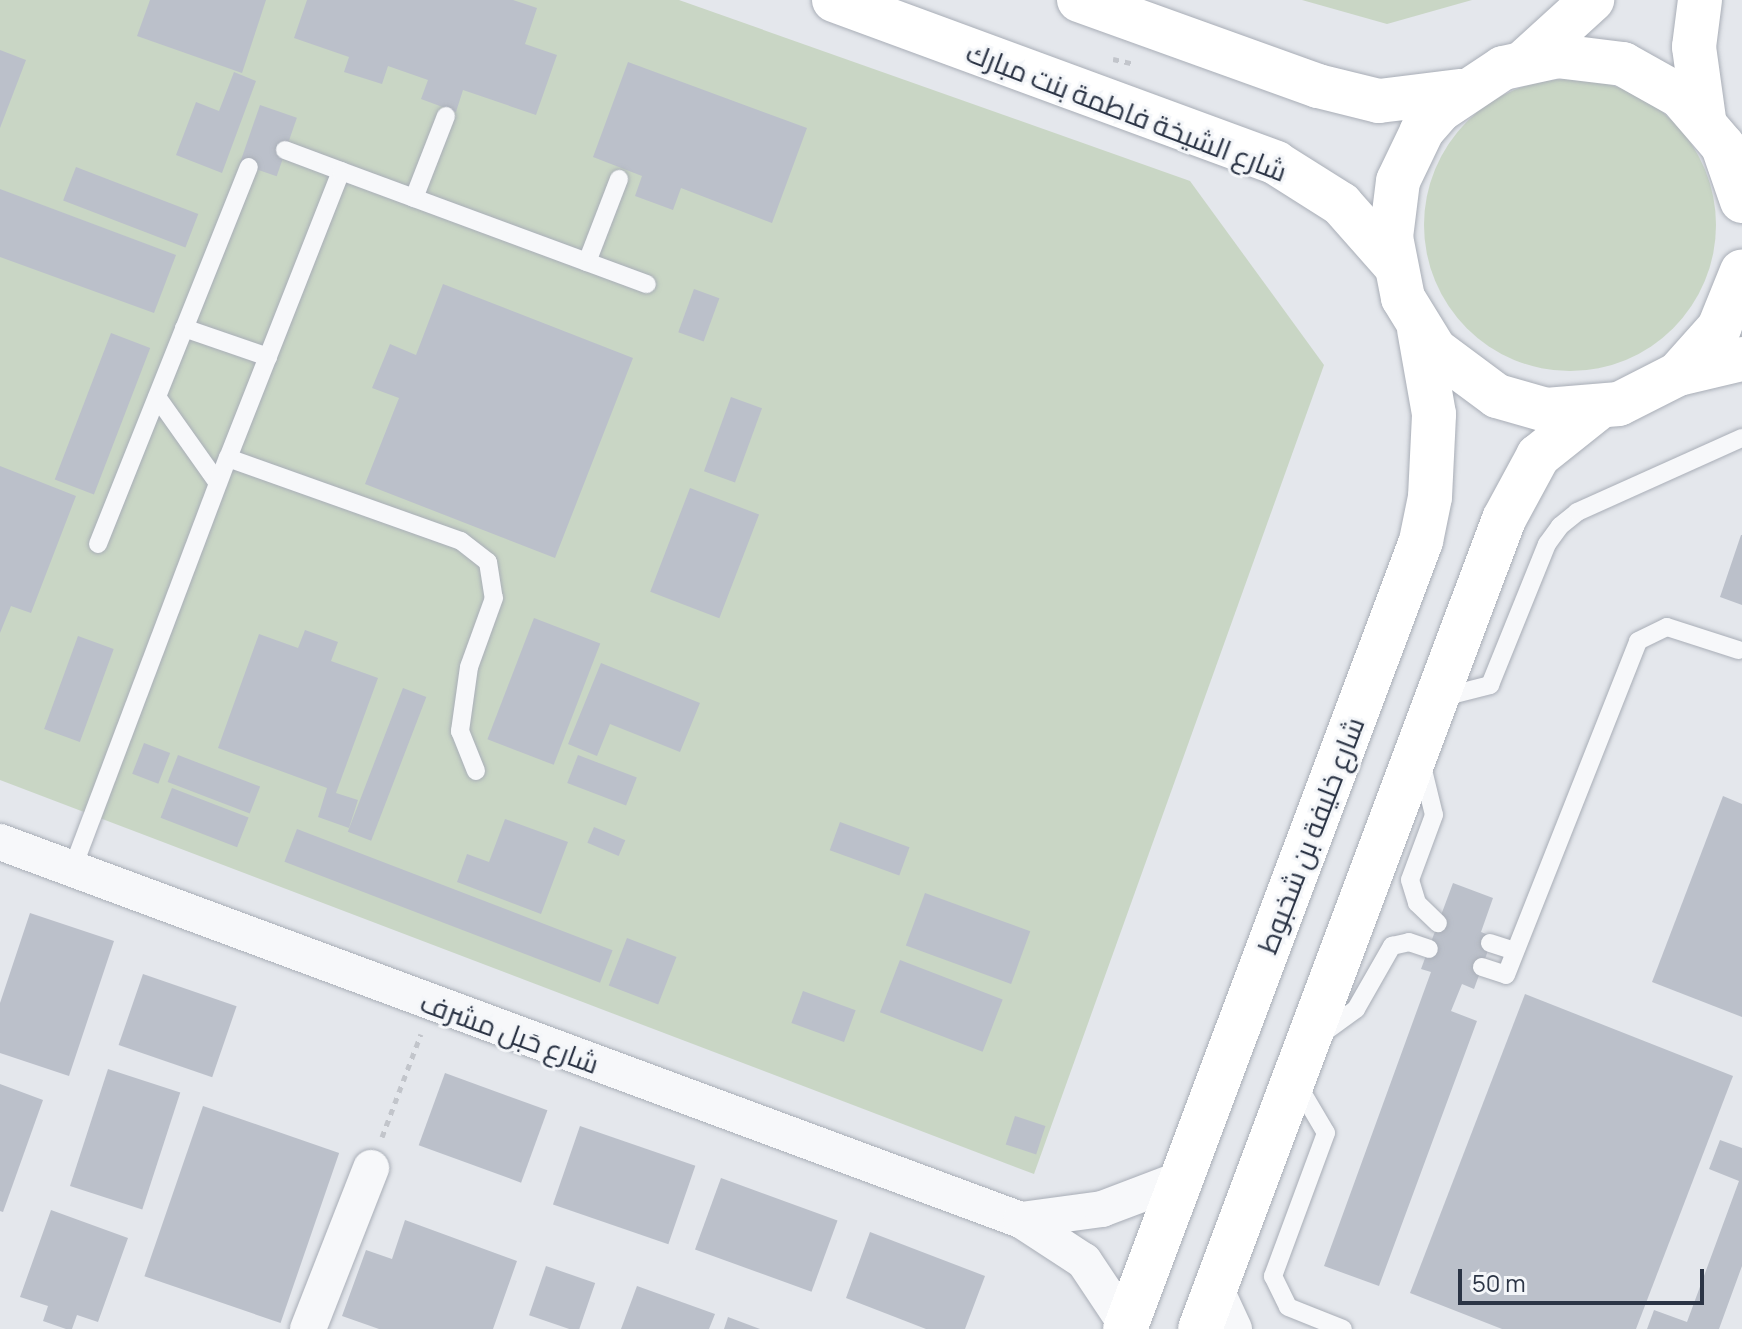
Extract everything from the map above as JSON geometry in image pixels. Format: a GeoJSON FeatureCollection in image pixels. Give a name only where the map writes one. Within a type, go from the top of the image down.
{"type":"FeatureCollection","features":[{"type":"Feature","properties":{"kind":"main road","name":"شارع الشيخة فاطمة بنت مبارك"},"geometry":{"type":"LineString","coordinates":[[834,0],[1276,163],[1341,204],[1394,264]]}},
{"type":"Feature","properties":{"kind":"main road"},"geometry":{"type":"LineString","coordinates":[[1079,0],[1318,86],[1363,98],[1418,101],[1461,91],[1525,61],[1558,56],[1623,64],[1680,96],[1704,119],[1723,146],[1742,201]]}},
{"type":"Feature","properties":{"kind":"main road"},"geometry":{"type":"LineString","coordinates":[[1525,61],[1592,0]]}},
{"type":"Feature","properties":{"kind":"main road"},"geometry":{"type":"LineString","coordinates":[[1700,0],[1694,47],[1704,119]]}},
{"type":"Feature","properties":{"kind":"main road"},"geometry":{"type":"LineString","coordinates":[[1461,91],[1422,131],[1398,181],[1392,223],[1394,264],[1419,329],[1453,368],[1497,396],[1546,410],[1597,409],[1640,397],[1678,374],[1719,328],[1742,271]]}},
{"type":"Feature","properties":{"kind":"main road","name":"شارع خليفة بن شخبوط"},"geometry":{"type":"LineString","coordinates":[[1126,1326],[1421,541],[1430,497],[1434,414],[1419,329]]}},
{"type":"Feature","properties":{"kind":"main road"},"geometry":{"type":"LineString","coordinates":[[1678,374],[1742,359]]}},
{"type":"Feature","properties":{"kind":"main road"},"geometry":{"type":"LineString","coordinates":[[1208,1309],[1519,484],[1561,434],[1597,409]]}},
{"type":"Feature","properties":{"kind":"street","name":"شارع حَبل مشرف"},"geometry":{"type":"LineString","coordinates":[[0,842],[1021,1220],[1084,1261],[1126,1326]]}},
{"type":"Feature","properties":{"kind":"street"},"geometry":{"type":"LineString","coordinates":[[308,1329],[371,1168]]}},
{"type":"Feature","properties":{"kind":"street","name":"شارع حَبل مشرف"},"geometry":{"type":"LineString","coordinates":[[1021,1220],[1102,1209],[1181,1179]]}},
{"type":"Feature","properties":{"kind":"street"},"geometry":{"type":"LineString","coordinates":[[1208,1309],[1234,1329]]}},
{"type":"Feature","properties":{"kind":"lane"},"geometry":{"type":"LineString","coordinates":[[414,198],[446,116]]}},
{"type":"Feature","properties":{"kind":"lane"},"geometry":{"type":"LineString","coordinates":[[285,150],[647,284]]}},
{"type":"Feature","properties":{"kind":"lane"},"geometry":{"type":"LineString","coordinates":[[98,544],[249,167]]}},
{"type":"Feature","properties":{"kind":"lane"},"geometry":{"type":"LineString","coordinates":[[72,870],[218,483],[341,171]]}},
{"type":"Feature","properties":{"kind":"lane"},"geometry":{"type":"LineString","coordinates":[[587,262],[619,179]]}},
{"type":"Feature","properties":{"kind":"lane"},"geometry":{"type":"LineString","coordinates":[[184,328],[268,357]]}},
{"type":"Feature","properties":{"kind":"lane"},"geometry":{"type":"LineString","coordinates":[[157,397],[218,483]]}},
{"type":"Feature","properties":{"kind":"lane"},"geometry":{"type":"LineString","coordinates":[[1436,699],[1490,685],[1547,544],[1560,526],[1577,512],[1742,438]]}},
{"type":"Feature","properties":{"kind":"lane"},"geometry":{"type":"LineString","coordinates":[[228,458],[461,541],[488,562],[494,598],[469,667],[460,731],[476,771]]}},
{"type":"Feature","properties":{"kind":"lane"},"geometry":{"type":"LineString","coordinates":[[1482,967],[1506,975],[1638,641],[1667,627],[1738,650]]}},
{"type":"Feature","properties":{"kind":"lane"},"geometry":{"type":"LineString","coordinates":[[1418,748],[1434,815],[1410,880],[1412,893],[1438,923]]}},
{"type":"Feature","properties":{"kind":"lane"},"geometry":{"type":"LineString","coordinates":[[1343,1329],[1288,1307],[1273,1276],[1326,1133],[1301,1063],[1356,1009],[1392,946],[1409,942],[1429,949]]}},
{"type":"Feature","properties":{"kind":"lane"},"geometry":{"type":"LineString","coordinates":[[1490,943],[1515,951]]}},
{"type":"Feature","properties":{"kind":"path"},"geometry":{"type":"LineString","coordinates":[[1111,59],[1135,64]]}},
{"type":"Feature","properties":{"kind":"path"},"geometry":{"type":"LineString","coordinates":[[371,1168],[432,1003]]}},
{"type":"Feature","properties":{"kind":"green space"},"geometry":{"type":"Polygon","coordinates":[[[0,0],[679,0],[1190,181],[1324,365],[1034,1174],[0,780],[0,0]]]}},
{"type":"Feature","properties":{"kind":"green space"},"geometry":{"type":"Polygon","coordinates":[[[1302,0],[1472,0],[1387,24],[1302,0]]]}},
{"type":"Feature","properties":{"kind":"green space"},"geometry":{"type":"Polygon","coordinates":[[[1570,79],[1598,82],[1626,91],[1651,104],[1673,122],[1691,144],[1704,169],[1713,197],[1716,225],[1713,253],[1704,281],[1691,306],[1673,328],[1651,346],[1626,359],[1598,368],[1570,371],[1542,368],[1514,359],[1489,346],[1467,328],[1449,306],[1436,281],[1427,253],[1424,225],[1427,197],[1436,169],[1449,144],[1467,122],[1489,104],[1514,91],[1542,82],[1570,79]]]}},
{"type":"Feature","properties":{"kind":"building"},"geometry":{"type":"Polygon","coordinates":[[[150,0],[266,0],[242,73],[137,36],[150,0]]]}},
{"type":"Feature","properties":{"kind":"building"},"geometry":{"type":"Polygon","coordinates":[[[307,0],[513,0],[537,8],[525,44],[557,55],[536,115],[463,90],[456,112],[421,99],[428,80],[388,66],[382,84],[344,72],[349,57],[294,38],[307,0]]]}},
{"type":"Feature","properties":{"kind":"building"},"geometry":{"type":"Polygon","coordinates":[[[0,50],[26,60],[0,128],[0,50]]]}},
{"type":"Feature","properties":{"kind":"building"},"geometry":{"type":"Polygon","coordinates":[[[628,62],[807,128],[772,223],[681,188],[673,210],[635,196],[642,176],[593,157],[628,62]]]}},
{"type":"Feature","properties":{"kind":"building"},"geometry":{"type":"Polygon","coordinates":[[[234,72],[256,81],[222,173],[176,155],[196,102],[219,111],[234,72]]]}},
{"type":"Feature","properties":{"kind":"building"},"geometry":{"type":"Polygon","coordinates":[[[260,105],[297,118],[277,176],[240,164],[260,105]]]}},
{"type":"Feature","properties":{"kind":"building"},"geometry":{"type":"Polygon","coordinates":[[[76,167],[198,214],[185,248],[63,201],[76,167]]]}},
{"type":"Feature","properties":{"kind":"building"},"geometry":{"type":"Polygon","coordinates":[[[0,189],[176,255],[154,313],[0,257],[0,189]]]}},
{"type":"Feature","properties":{"kind":"building"},"geometry":{"type":"Polygon","coordinates":[[[443,284],[633,358],[555,558],[365,484],[399,398],[372,388],[390,344],[416,355],[443,284]]]}},
{"type":"Feature","properties":{"kind":"building"},"geometry":{"type":"Polygon","coordinates":[[[694,289],[719,298],[704,341],[678,332],[694,289]]]}},
{"type":"Feature","properties":{"kind":"building"},"geometry":{"type":"Polygon","coordinates":[[[111,333],[150,348],[94,495],[55,480],[111,333]]]}},
{"type":"Feature","properties":{"kind":"building"},"geometry":{"type":"Polygon","coordinates":[[[731,397],[762,408],[735,483],[704,471],[731,397]]]}},
{"type":"Feature","properties":{"kind":"building"},"geometry":{"type":"Polygon","coordinates":[[[0,466],[76,496],[31,613],[11,606],[0,633],[0,466]]]}},
{"type":"Feature","properties":{"kind":"building"},"geometry":{"type":"Polygon","coordinates":[[[690,488],[759,515],[719,618],[650,592],[690,488]]]}},
{"type":"Feature","properties":{"kind":"building"},"geometry":{"type":"Polygon","coordinates":[[[1742,535],[1742,605],[1720,597],[1742,535]]]}},
{"type":"Feature","properties":{"kind":"building"},"geometry":{"type":"Polygon","coordinates":[[[534,618],[600,643],[554,765],[487,739],[534,618]]]}},
{"type":"Feature","properties":{"kind":"building"},"geometry":{"type":"Polygon","coordinates":[[[305,630],[338,642],[331,661],[378,678],[336,793],[358,800],[349,828],[318,817],[327,788],[218,748],[259,634],[298,648],[305,630]]]}},
{"type":"Feature","properties":{"kind":"building"},"geometry":{"type":"Polygon","coordinates":[[[78,636],[114,649],[80,742],[44,729],[78,636]]]}},
{"type":"Feature","properties":{"kind":"building"},"geometry":{"type":"Polygon","coordinates":[[[601,663],[700,703],[680,752],[610,724],[597,756],[568,744],[601,663]]]}},
{"type":"Feature","properties":{"kind":"building"},"geometry":{"type":"Polygon","coordinates":[[[403,688],[426,697],[371,841],[348,832],[403,688]]]}},
{"type":"Feature","properties":{"kind":"building"},"geometry":{"type":"Polygon","coordinates":[[[144,743],[170,753],[158,784],[132,774],[144,743]]]}},
{"type":"Feature","properties":{"kind":"building"},"geometry":{"type":"Polygon","coordinates":[[[178,755],[260,787],[250,814],[168,782],[178,755]]]}},
{"type":"Feature","properties":{"kind":"building"},"geometry":{"type":"Polygon","coordinates":[[[578,755],[637,778],[626,806],[567,783],[578,755]]]}},
{"type":"Feature","properties":{"kind":"building"},"geometry":{"type":"Polygon","coordinates":[[[172,788],[249,817],[237,847],[161,818],[172,788]]]}},
{"type":"Feature","properties":{"kind":"building"},"geometry":{"type":"Polygon","coordinates":[[[1723,796],[1742,804],[1742,1017],[1652,982],[1723,796]]]}},
{"type":"Feature","properties":{"kind":"building"},"geometry":{"type":"Polygon","coordinates":[[[505,819],[568,842],[541,914],[457,882],[467,854],[489,862],[505,819]]]}},
{"type":"Feature","properties":{"kind":"building"},"geometry":{"type":"Polygon","coordinates":[[[840,822],[910,847],[899,876],[830,850],[840,822]]]}},
{"type":"Feature","properties":{"kind":"building"},"geometry":{"type":"Polygon","coordinates":[[[594,827],[625,840],[619,856],[587,843],[594,827]]]}},
{"type":"Feature","properties":{"kind":"building"},"geometry":{"type":"Polygon","coordinates":[[[297,829],[613,950],[600,983],[284,862],[297,829]]]}},
{"type":"Feature","properties":{"kind":"building"},"geometry":{"type":"Polygon","coordinates":[[[1453,883],[1493,898],[1481,932],[1493,937],[1474,989],[1462,984],[1451,1011],[1477,1021],[1379,1286],[1324,1266],[1431,972],[1421,969],[1453,883]]]}},
{"type":"Feature","properties":{"kind":"building"},"geometry":{"type":"Polygon","coordinates":[[[925,893],[1030,931],[1011,984],[906,946],[925,893]]]}},
{"type":"Feature","properties":{"kind":"building"},"geometry":{"type":"Polygon","coordinates":[[[30,913],[114,941],[69,1076],[0,1053],[0,1003],[30,913]]]}},
{"type":"Feature","properties":{"kind":"building"},"geometry":{"type":"Polygon","coordinates":[[[627,938],[676,957],[658,1005],[609,986],[627,938]]]}},
{"type":"Feature","properties":{"kind":"building"},"geometry":{"type":"Polygon","coordinates":[[[900,960],[1003,999],[983,1052],[880,1012],[900,960]]]}},
{"type":"Feature","properties":{"kind":"building"},"geometry":{"type":"Polygon","coordinates":[[[143,974],[237,1006],[212,1077],[119,1045],[143,974]]]}},
{"type":"Feature","properties":{"kind":"building"},"geometry":{"type":"Polygon","coordinates":[[[803,991],[856,1010],[844,1042],[791,1023],[803,991]]]}},
{"type":"Feature","properties":{"kind":"building"},"geometry":{"type":"Polygon","coordinates":[[[1525,994],[1733,1076],[1636,1329],[1502,1329],[1410,1293],[1525,994]]]}},
{"type":"Feature","properties":{"kind":"building"},"geometry":{"type":"Polygon","coordinates":[[[108,1069],[180,1092],[142,1209],[70,1186],[108,1069]]]}},
{"type":"Feature","properties":{"kind":"building"},"geometry":{"type":"Polygon","coordinates":[[[445,1073],[547,1110],[521,1183],[419,1145],[445,1073]]]}},
{"type":"Feature","properties":{"kind":"building"},"geometry":{"type":"Polygon","coordinates":[[[0,1084],[43,1100],[3,1212],[0,1211],[0,1084]]]}},
{"type":"Feature","properties":{"kind":"building"},"geometry":{"type":"Polygon","coordinates":[[[203,1106],[339,1153],[281,1323],[144,1276],[203,1106]]]}},
{"type":"Feature","properties":{"kind":"building"},"geometry":{"type":"Polygon","coordinates":[[[1015,1116],[1045,1126],[1036,1154],[1006,1145],[1015,1116]]]}},
{"type":"Feature","properties":{"kind":"building"},"geometry":{"type":"Polygon","coordinates":[[[580,1126],[695,1166],[668,1244],[553,1204],[580,1126]]]}},
{"type":"Feature","properties":{"kind":"building"},"geometry":{"type":"Polygon","coordinates":[[[1720,1140],[1742,1148],[1742,1266],[1719,1329],[1647,1329],[1654,1310],[1687,1322],[1739,1181],[1709,1169],[1720,1140]]]}},
{"type":"Feature","properties":{"kind":"building"},"geometry":{"type":"Polygon","coordinates":[[[721,1178],[838,1220],[812,1292],[695,1249],[721,1178]]]}},
{"type":"Feature","properties":{"kind":"building"},"geometry":{"type":"Polygon","coordinates":[[[51,1210],[128,1238],[98,1322],[77,1315],[72,1329],[66,1329],[43,1321],[48,1306],[20,1297],[51,1210]]]}},
{"type":"Feature","properties":{"kind":"building"},"geometry":{"type":"Polygon","coordinates":[[[405,1220],[517,1261],[493,1329],[379,1329],[342,1316],[366,1250],[392,1259],[405,1220]]]}},
{"type":"Feature","properties":{"kind":"building"},"geometry":{"type":"Polygon","coordinates":[[[870,1232],[985,1276],[965,1329],[926,1329],[846,1298],[870,1232]]]}},
{"type":"Feature","properties":{"kind":"building"},"geometry":{"type":"Polygon","coordinates":[[[546,1266],[595,1283],[579,1329],[569,1329],[529,1315],[546,1266]]]}},
{"type":"Feature","properties":{"kind":"building"},"geometry":{"type":"Polygon","coordinates":[[[637,1286],[715,1314],[709,1329],[621,1329],[637,1286]]]}},
{"type":"Feature","properties":{"kind":"building"},"geometry":{"type":"Polygon","coordinates":[[[728,1317],[760,1329],[724,1329],[728,1317]]]}}]}
